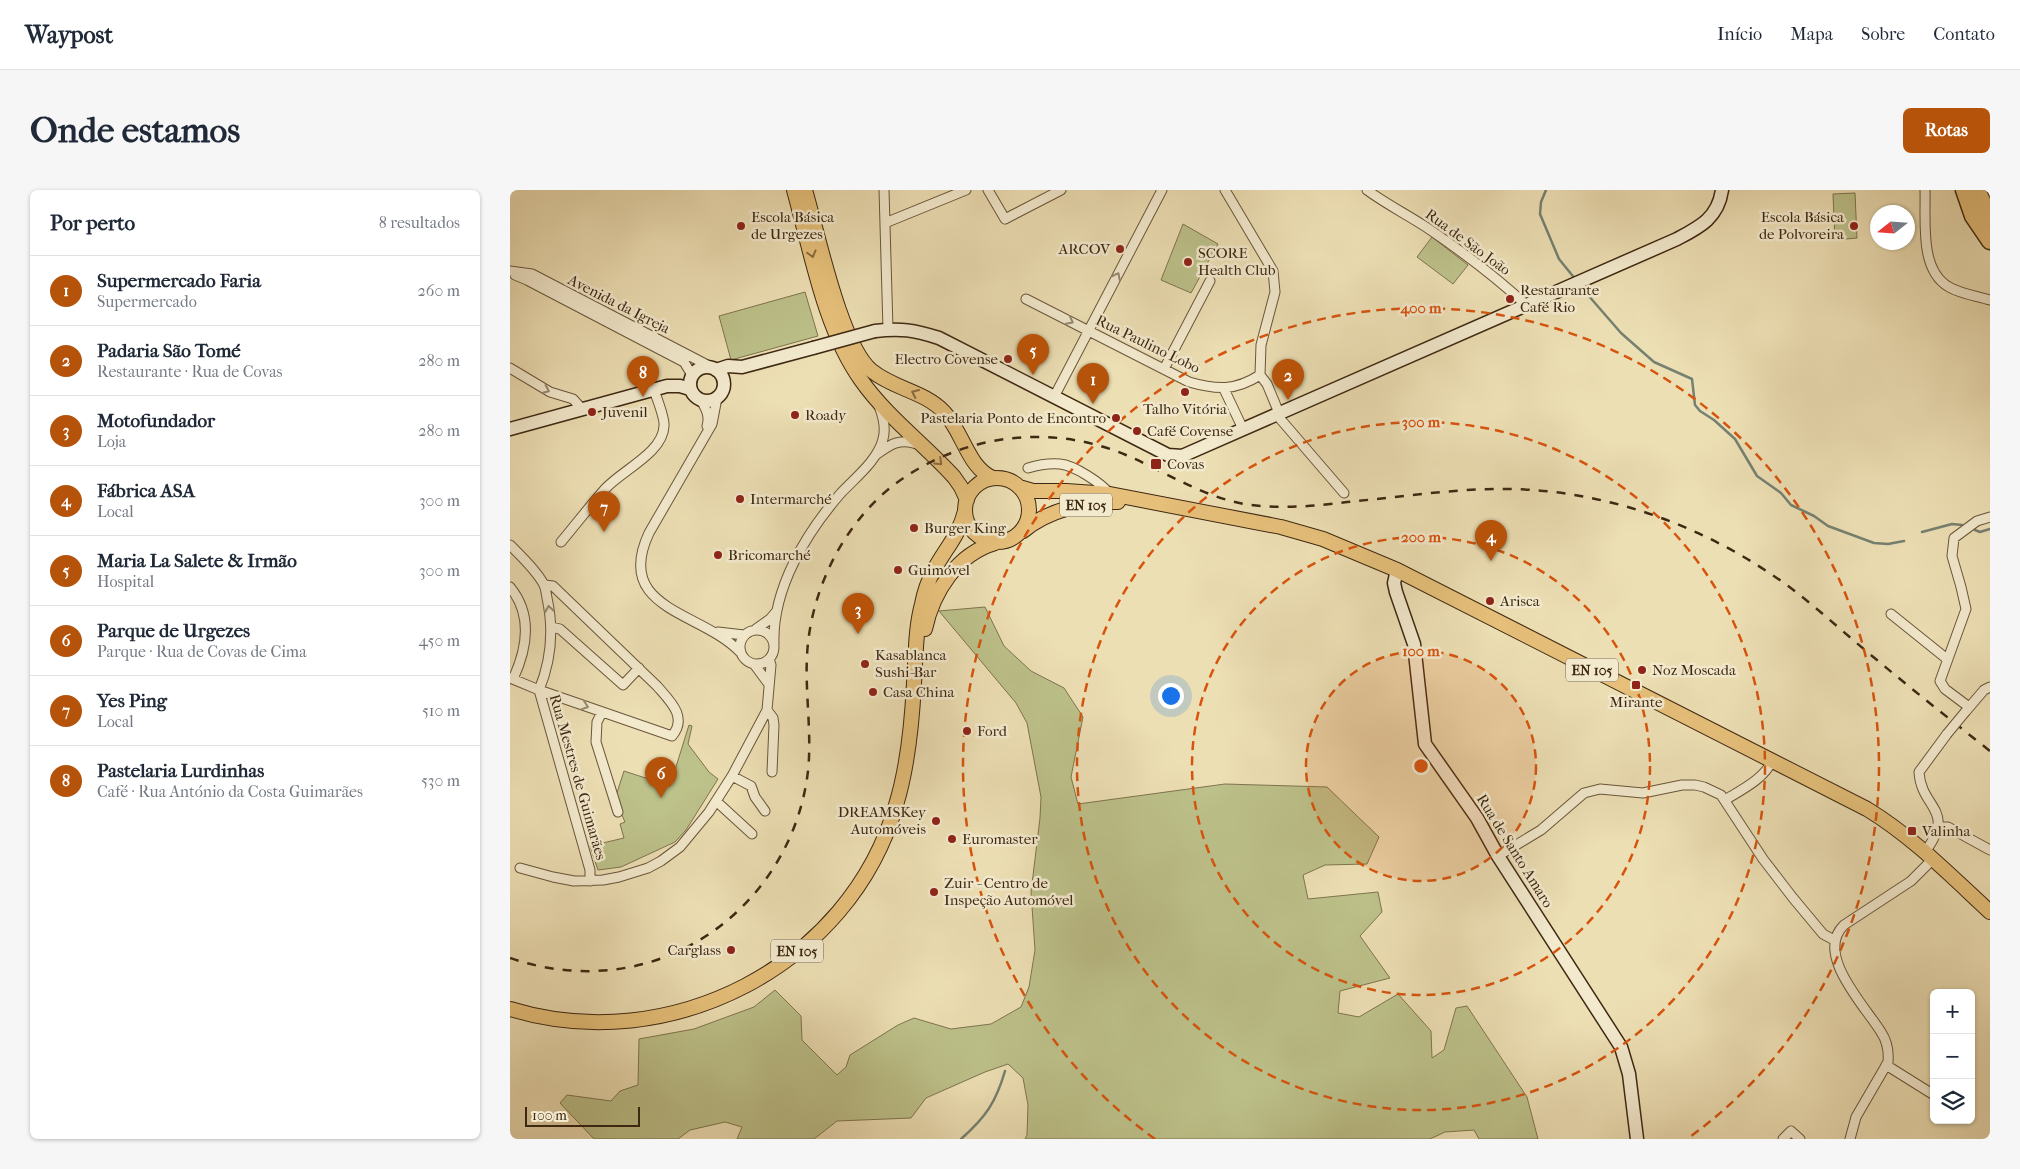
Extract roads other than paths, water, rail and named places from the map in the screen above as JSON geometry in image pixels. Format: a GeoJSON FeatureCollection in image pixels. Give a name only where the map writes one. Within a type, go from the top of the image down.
{"type":"FeatureCollection","features":[{"type":"Feature","properties":{"kind":"highway"},"geometry":{"type":"LineString","coordinates":[[1964,190],[1973,216],[1990,241]]}},
{"type":"Feature","properties":{"kind":"highway"},"geometry":{"type":"LineString","coordinates":[[1969,190],[1975,206],[1990,232]]}},
{"type":"Feature","properties":{"kind":"highway"},"geometry":{"type":"LineString","coordinates":[[1977,190],[1990,218]]}},
{"type":"Feature","properties":{"kind":"main road"},"geometry":{"type":"LineString","coordinates":[[794,190],[834,330],[852,366],[873,395],[954,477],[961,487],[966,506],[967,521],[978,536],[995,543]]}},
{"type":"Feature","properties":{"kind":"main road"},"geometry":{"type":"LineString","coordinates":[[805,190],[843,323],[861,359],[879,377],[918,394],[944,412],[957,429],[974,462],[985,475],[993,478]]}},
{"type":"Feature","properties":{"kind":"main road"},"geometry":{"type":"LineString","coordinates":[[510,429],[691,381],[701,368],[742,367],[875,331],[915,330],[938,338],[1168,455],[1182,456],[1694,229],[1708,220],[1720,203],[1722,190]]}},
{"type":"Feature","properties":{"kind":"main road"},"geometry":{"type":"LineString","coordinates":[[691,381],[692,394],[706,402],[717,398],[721,394],[724,383],[742,367]]}},
{"type":"Feature","properties":{"kind":"main road"},"geometry":{"type":"LineString","coordinates":[[714,369],[724,383]]}},
{"type":"Feature","properties":{"kind":"main road","name":"EN 105"},"geometry":{"type":"LineString","coordinates":[[510,1009],[573,1021],[611,1023],[682,1012],[728,996],[758,980],[806,945],[827,924],[858,888],[884,840],[896,805],[904,774],[918,628],[924,594],[933,571],[959,531],[966,506],[977,485],[993,478],[1002,478],[1034,492],[1066,491],[1110,494],[1300,532],[1397,570],[1867,809],[1891,824],[1990,912]]}},
{"type":"Feature","properties":{"kind":"main road"},"geometry":{"type":"LineString","coordinates":[[1019,487],[1027,500],[1029,514],[1021,533]]}},
{"type":"Feature","properties":{"kind":"main road","name":"EN 105"},"geometry":{"type":"LineString","coordinates":[[914,681],[928,615],[940,589],[958,565],[978,550],[1013,538],[1036,521],[1077,506],[1114,502],[1158,503]]}},
{"type":"Feature","properties":{"kind":"main road","name":"Rua de Santo Amaro"},"geometry":{"type":"LineString","coordinates":[[1397,570],[1394,583],[1414,644],[1425,744],[1477,818],[1498,856],[1621,1047],[1629,1074],[1636,1139]]}},
{"type":"Feature","properties":{"kind":"street"},"geometry":{"type":"LineString","coordinates":[[884,190],[888,330]]}},
{"type":"Feature","properties":{"kind":"street"},"geometry":{"type":"LineString","coordinates":[[885,223],[966,190]]}},
{"type":"Feature","properties":{"kind":"street"},"geometry":{"type":"LineString","coordinates":[[988,190],[1005,219],[1061,190]]}},
{"type":"Feature","properties":{"kind":"street"},"geometry":{"type":"LineString","coordinates":[[1054,396],[1162,190]]}},
{"type":"Feature","properties":{"kind":"street"},"geometry":{"type":"LineString","coordinates":[[1225,190],[1273,271],[1275,292],[1261,345],[1260,375],[1267,384],[1277,414],[1344,493]]}},
{"type":"Feature","properties":{"kind":"street","name":"Rua de São João"},"geometry":{"type":"LineString","coordinates":[[1367,190],[1382,202],[1424,226],[1508,288],[1526,305]]}},
{"type":"Feature","properties":{"kind":"street"},"geometry":{"type":"LineString","coordinates":[[1925,190],[1927,248],[1931,269],[1950,288],[1990,300]]}},
{"type":"Feature","properties":{"kind":"street","name":"Avenida da Igreja"},"geometry":{"type":"LineString","coordinates":[[510,271],[532,274],[714,369]]}},
{"type":"Feature","properties":{"kind":"street","name":"Avenida da Igreja"},"geometry":{"type":"LineString","coordinates":[[510,275],[527,280],[684,362],[691,381]]}},
{"type":"Feature","properties":{"kind":"street"},"geometry":{"type":"LineString","coordinates":[[1164,369],[1210,281]]}},
{"type":"Feature","properties":{"kind":"street","name":"Rua Paulino Lobo"},"geometry":{"type":"LineString","coordinates":[[1026,299],[1189,382],[1224,389],[1248,383],[1260,375]]}},
{"type":"Feature","properties":{"kind":"street"},"geometry":{"type":"LineString","coordinates":[[510,368],[550,392],[573,399],[582,410]]}},
{"type":"Feature","properties":{"kind":"street"},"geometry":{"type":"LineString","coordinates":[[561,542],[606,488],[624,471],[647,456],[660,441],[665,426],[660,388]]}},
{"type":"Feature","properties":{"kind":"street"},"geometry":{"type":"LineString","coordinates":[[1224,389],[1243,429]]}},
{"type":"Feature","properties":{"kind":"street"},"geometry":{"type":"LineString","coordinates":[[873,395],[883,416],[885,426],[884,439],[875,456]]}},
{"type":"Feature","properties":{"kind":"street"},"geometry":{"type":"LineString","coordinates":[[717,398],[712,424],[649,533],[642,549],[640,562],[642,574],[651,595],[668,607],[713,630],[730,635],[744,635],[770,620],[776,612]]}},
{"type":"Feature","properties":{"kind":"street"},"geometry":{"type":"LineString","coordinates":[[701,400],[709,416],[702,440]]}},
{"type":"Feature","properties":{"kind":"street"},"geometry":{"type":"LineString","coordinates":[[754,664],[764,662],[772,655],[776,612],[790,572],[808,538],[838,497],[875,456],[893,443],[907,441],[924,448]]}},
{"type":"Feature","properties":{"kind":"street"},"geometry":{"type":"LineString","coordinates":[[1028,468],[1041,464],[1061,464],[1104,486],[1110,494]]}},
{"type":"Feature","properties":{"kind":"street"},"geometry":{"type":"LineString","coordinates":[[1967,709],[1941,684],[1947,659],[1966,609],[1952,556],[1954,538],[1977,520],[1990,517]]}},
{"type":"Feature","properties":{"kind":"street","name":"Rua Mestres de Guimarães"},"geometry":{"type":"LineString","coordinates":[[510,545],[544,586],[550,613],[551,641],[546,672],[539,690],[590,870],[590,881]]}},
{"type":"Feature","properties":{"kind":"street"},"geometry":{"type":"LineString","coordinates":[[510,587],[520,601],[526,628],[524,650],[511,679],[672,736],[679,728],[678,715],[658,686],[553,586],[544,586]]}},
{"type":"Feature","properties":{"kind":"street"},"geometry":{"type":"LineString","coordinates":[[1891,614],[1947,659]]}},
{"type":"Feature","properties":{"kind":"street"},"geometry":{"type":"LineString","coordinates":[[551,627],[560,629],[623,685],[639,668]]}},
{"type":"Feature","properties":{"kind":"street"},"geometry":{"type":"LineString","coordinates":[[756,629],[768,634],[774,644]]}},
{"type":"Feature","properties":{"kind":"street"},"geometry":{"type":"LineString","coordinates":[[713,630],[740,652],[746,660],[754,664],[768,683]]}},
{"type":"Feature","properties":{"kind":"street"},"geometry":{"type":"LineString","coordinates":[[740,652],[741,640],[744,635]]}},
{"type":"Feature","properties":{"kind":"street"},"geometry":{"type":"LineString","coordinates":[[520,868],[553,878],[590,881],[619,877],[661,862],[680,847],[716,801],[732,776],[767,710],[771,665],[769,659]]}},
{"type":"Feature","properties":{"kind":"street"},"geometry":{"type":"LineString","coordinates":[[1850,1139],[1856,1117],[1886,1066],[1889,1052],[1882,1032],[1845,979],[1837,960],[1834,940],[1838,930],[1844,925],[1911,881],[1929,856],[1939,827],[1938,817],[1919,779],[1919,772],[1967,709],[1984,690],[1990,687]]}},
{"type":"Feature","properties":{"kind":"street"},"geometry":{"type":"LineString","coordinates":[[767,710],[773,718],[774,725],[772,772]]}},
{"type":"Feature","properties":{"kind":"street"},"geometry":{"type":"LineString","coordinates":[[602,712],[596,730],[596,742],[618,812]]}},
{"type":"Feature","properties":{"kind":"street"},"geometry":{"type":"LineString","coordinates":[[1725,800],[1746,787],[1765,771],[1772,761]]}},
{"type":"Feature","properties":{"kind":"street"},"geometry":{"type":"LineString","coordinates":[[732,776],[751,786],[755,797],[765,811]]}},
{"type":"Feature","properties":{"kind":"street"},"geometry":{"type":"LineString","coordinates":[[1498,856],[1541,830],[1579,796],[1591,791],[1612,790],[1644,793],[1695,785],[1715,791],[1725,800],[1763,859],[1793,898],[1823,934],[1834,940]]}},
{"type":"Feature","properties":{"kind":"street"},"geometry":{"type":"LineString","coordinates":[[716,801],[752,834]]}},
{"type":"Feature","properties":{"kind":"street"},"geometry":{"type":"LineString","coordinates":[[1939,827],[1948,827],[1990,850]]}},
{"type":"Feature","properties":{"kind":"street"},"geometry":{"type":"LineString","coordinates":[[1886,1066],[1930,1093]]}},
{"type":"Feature","properties":{"kind":"street"},"geometry":{"type":"LineString","coordinates":[[1783,1139],[1791,1131],[1800,1139]]}},
{"type":"Feature","properties":{"kind":"waterway"},"geometry":{"type":"LineString","coordinates":[[1546,190],[1541,202],[1540,214],[1559,259],[1576,280]]}},
{"type":"Feature","properties":{"kind":"waterway"},"geometry":{"type":"LineString","coordinates":[[1581,287],[1621,333],[1654,362],[1692,379],[1695,405],[1735,439],[1757,476],[1781,493],[1791,505],[1814,516],[1828,526],[1874,543],[1888,544],[1904,541]]}},
{"type":"Feature","properties":{"kind":"waterway"},"geometry":{"type":"LineString","coordinates":[[1922,532],[1952,524],[1962,525]]}},
{"type":"Feature","properties":{"kind":"waterway"},"geometry":{"type":"LineString","coordinates":[[1975,530],[1980,532],[1990,529]]}},
{"type":"Feature","properties":{"kind":"waterway"},"geometry":{"type":"LineString","coordinates":[[961,1139],[984,1116],[998,1092],[1005,1071]]}},
{"type":"Feature","properties":{"kind":"railway"},"geometry":{"type":"LineString","coordinates":[[510,958],[531,964],[574,971],[617,969],[638,965],[679,951],[705,937],[728,920],[749,900],[767,878],[782,854],[803,800],[809,757],[807,670],[809,632],[814,609],[831,563],[857,522],[872,504],[890,488],[916,470],[944,456],[1004,439],[1035,437],[1066,439],[1096,445],[1126,455],[1218,497],[1251,505],[1275,507],[1311,506],[1449,491],[1511,489],[1549,491],[1625,506],[1697,533],[1732,550],[1765,570],[1806,600],[1990,751]]}},
{"type":"Feature","properties":{"kind":"place","name":"Escola Básica de Urgezes"},"geometry":{"type":"Point","coordinates":[741,226]}},
{"type":"Feature","properties":{"kind":"place","name":"Escola Básica de Polvoreira"},"geometry":{"type":"Point","coordinates":[1854,226]}},
{"type":"Feature","properties":{"kind":"place","name":"ARCOV"},"geometry":{"type":"Point","coordinates":[1120,249]}},
{"type":"Feature","properties":{"kind":"place","name":"SCORE Health Club"},"geometry":{"type":"Point","coordinates":[1188,262]}},
{"type":"Feature","properties":{"kind":"place","name":"Restaurante Café Rio"},"geometry":{"type":"Point","coordinates":[1510,299]}},
{"type":"Feature","properties":{"kind":"place","name":"Electro Covense"},"geometry":{"type":"Point","coordinates":[1008,359]}},
{"type":"Feature","properties":{"kind":"place","name":"Maria La Salete & Irmão"},"geometry":{"type":"Point","coordinates":[1033,375]}},
{"type":"Feature","properties":{"kind":"place","name":"Talho Vitória"},"geometry":{"type":"Point","coordinates":[1185,392]}},
{"type":"Feature","properties":{"kind":"place","name":"Pastelaria Lurdinhas"},"geometry":{"type":"Point","coordinates":[643,397]}},
{"type":"Feature","properties":{"kind":"place","name":"Padaria São Tomé"},"geometry":{"type":"Point","coordinates":[1288,400]}},
{"type":"Feature","properties":{"kind":"place","name":"Supermercado Faria"},"geometry":{"type":"Point","coordinates":[1093,404]}},
{"type":"Feature","properties":{"kind":"place","name":"Juvenil"},"geometry":{"type":"Point","coordinates":[592,412]}},
{"type":"Feature","properties":{"kind":"place","name":"Roady"},"geometry":{"type":"Point","coordinates":[795,415]}},
{"type":"Feature","properties":{"kind":"place","name":"Pastelaria Ponto de Encontro"},"geometry":{"type":"Point","coordinates":[1116,418]}},
{"type":"Feature","properties":{"kind":"place","name":"Café Covense"},"geometry":{"type":"Point","coordinates":[1137,431]}},
{"type":"Feature","properties":{"kind":"place","name":"Covas"},"geometry":{"type":"Point","coordinates":[1156,464]}},
{"type":"Feature","properties":{"kind":"place","name":"Intermarché"},"geometry":{"type":"Point","coordinates":[740,499]}},
{"type":"Feature","properties":{"kind":"place","name":"Burger King"},"geometry":{"type":"Point","coordinates":[914,528]}},
{"type":"Feature","properties":{"kind":"place","name":"Yes Ping"},"geometry":{"type":"Point","coordinates":[604,532]}},
{"type":"Feature","properties":{"kind":"place","name":"Bricomarché"},"geometry":{"type":"Point","coordinates":[718,555]}},
{"type":"Feature","properties":{"kind":"place","name":"Fábrica ASA"},"geometry":{"type":"Point","coordinates":[1491,561]}},
{"type":"Feature","properties":{"kind":"place","name":"Guimóvel"},"geometry":{"type":"Point","coordinates":[898,570]}},
{"type":"Feature","properties":{"kind":"place","name":"Arisca"},"geometry":{"type":"Point","coordinates":[1490,601]}},
{"type":"Feature","properties":{"kind":"place","name":"Motofundador"},"geometry":{"type":"Point","coordinates":[858,634]}},
{"type":"Feature","properties":{"kind":"place","name":"Kasablanca Sushi-Bar"},"geometry":{"type":"Point","coordinates":[865,664]}},
{"type":"Feature","properties":{"kind":"place","name":"Noz Moscada"},"geometry":{"type":"Point","coordinates":[1642,670]}},
{"type":"Feature","properties":{"kind":"place","name":"Mirante"},"geometry":{"type":"Point","coordinates":[1636,685]}},
{"type":"Feature","properties":{"kind":"place","name":"Casa China"},"geometry":{"type":"Point","coordinates":[873,692]}},
{"type":"Feature","properties":{"kind":"place","name":"Ford"},"geometry":{"type":"Point","coordinates":[967,731]}},
{"type":"Feature","properties":{"kind":"place","name":"Parque de Urgezes"},"geometry":{"type":"Point","coordinates":[661,798]}},
{"type":"Feature","properties":{"kind":"place","name":"DREAMSKey Automóveis"},"geometry":{"type":"Point","coordinates":[936,821]}},
{"type":"Feature","properties":{"kind":"place","name":"Valinha"},"geometry":{"type":"Point","coordinates":[1912,831]}},
{"type":"Feature","properties":{"kind":"place","name":"Euromaster"},"geometry":{"type":"Point","coordinates":[952,839]}},
{"type":"Feature","properties":{"kind":"place","name":"Zuir - Centro de Inspeção Automóvel"},"geometry":{"type":"Point","coordinates":[934,892]}},
{"type":"Feature","properties":{"kind":"place","name":"Carglass"},"geometry":{"type":"Point","coordinates":[731,950]}}]}
